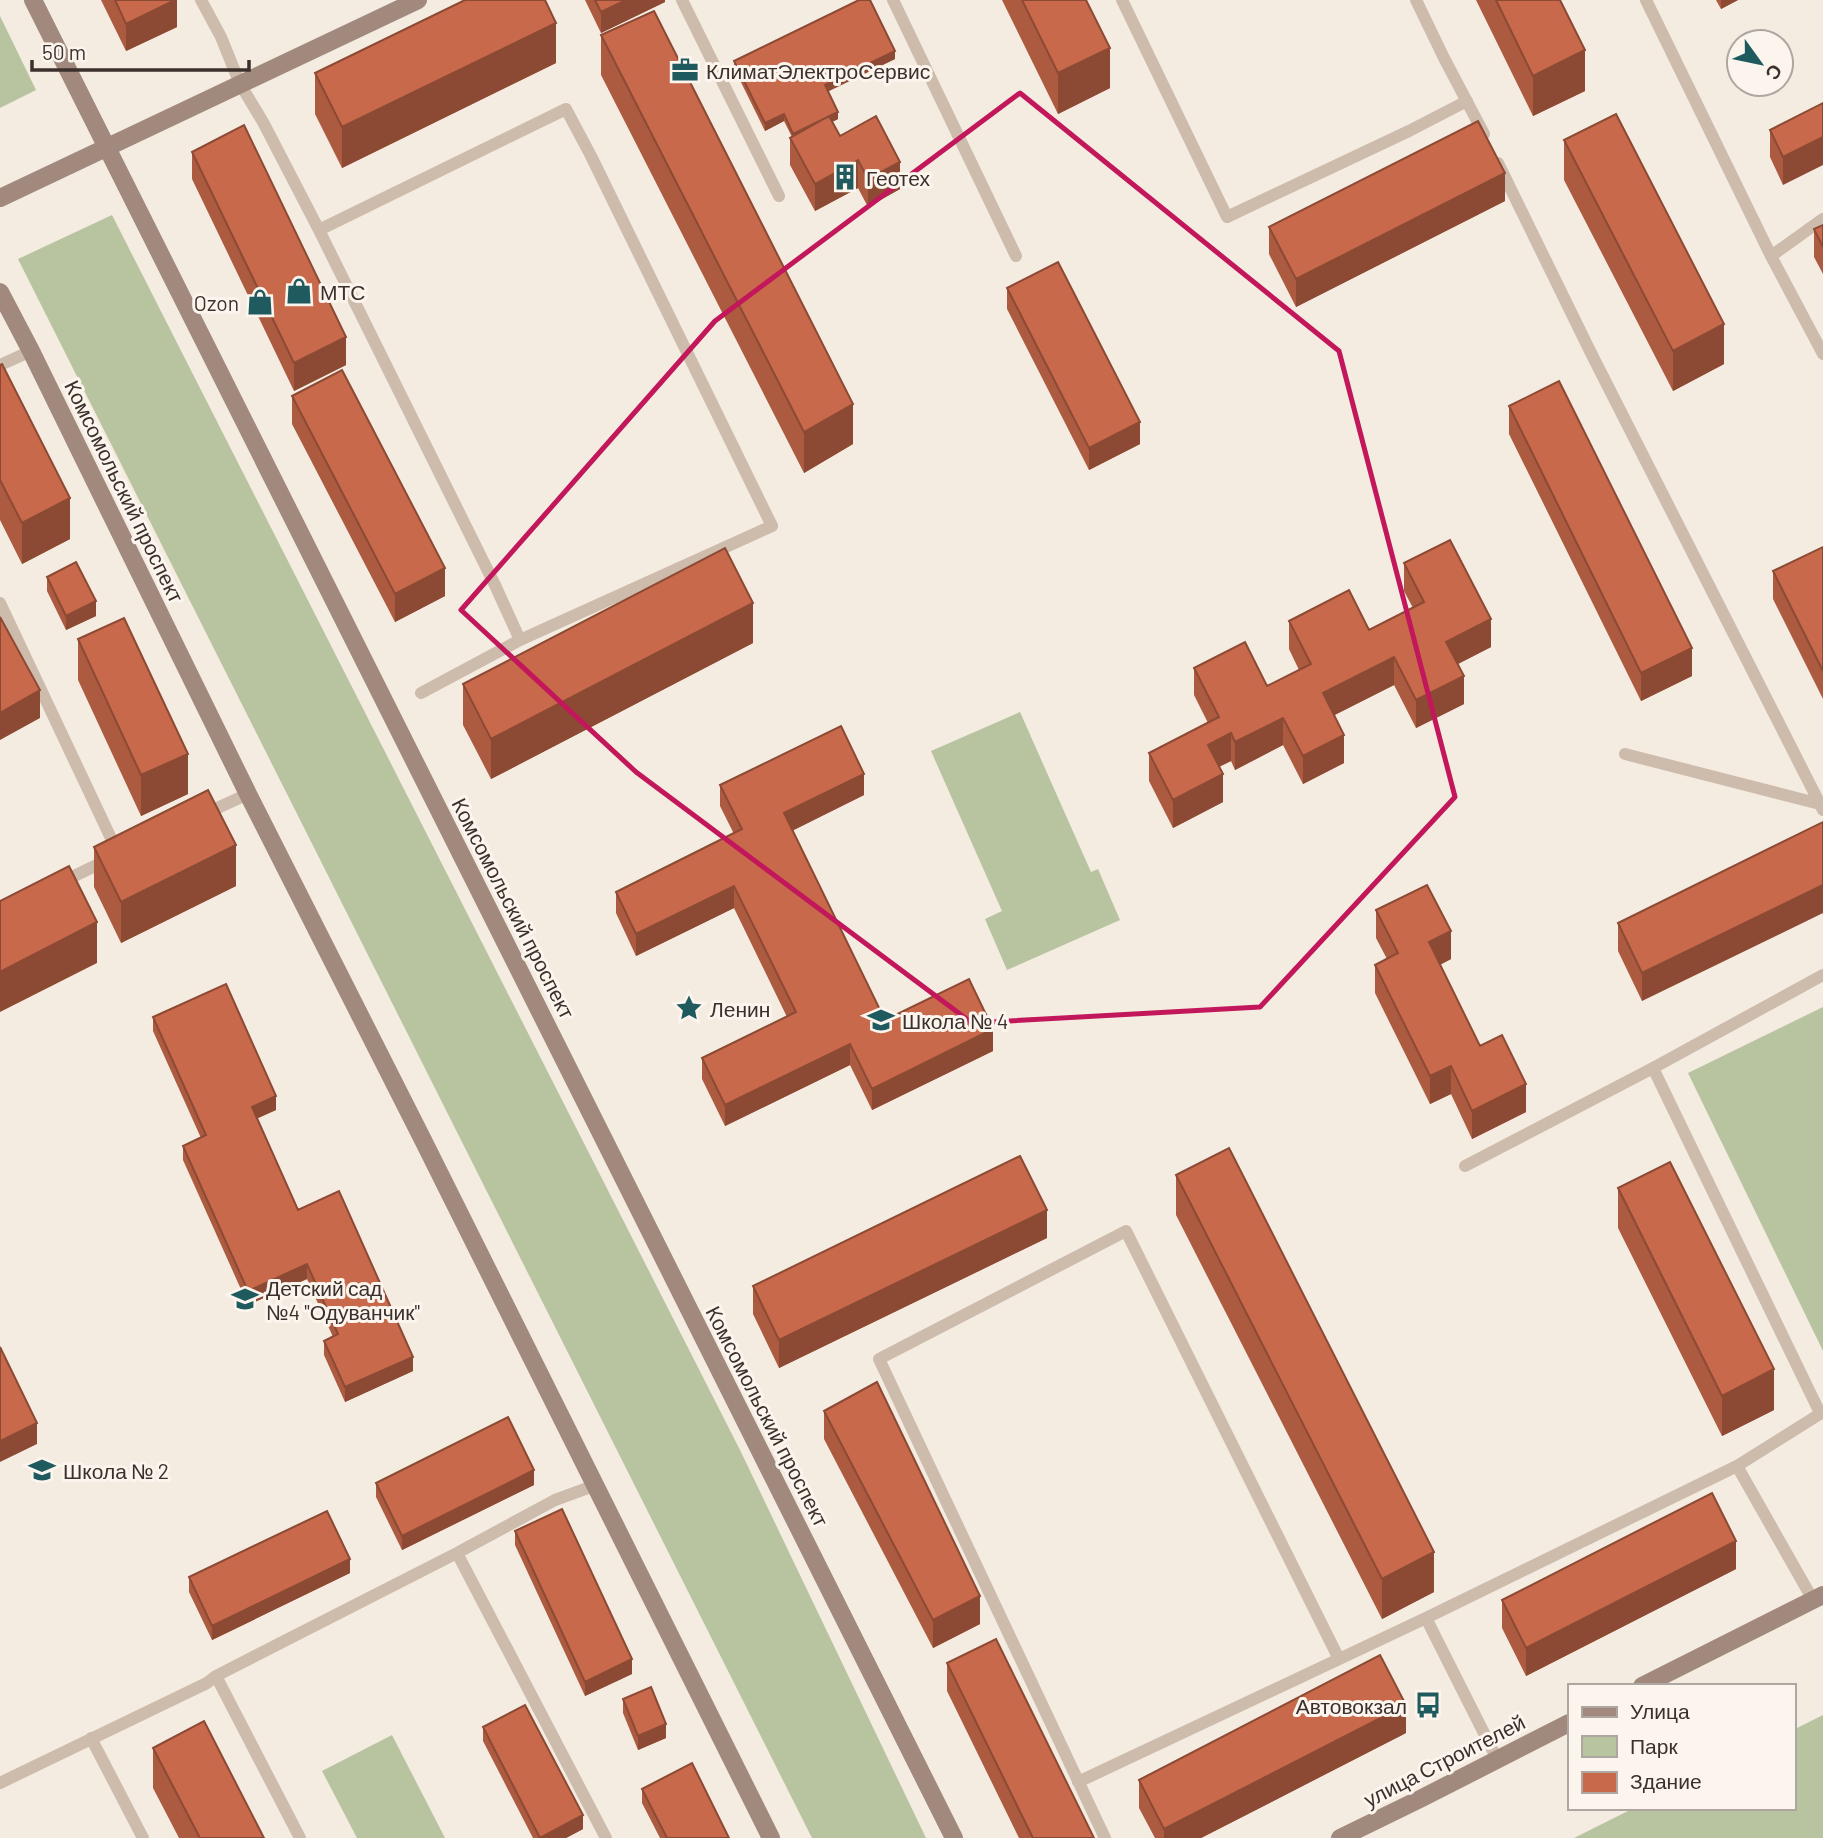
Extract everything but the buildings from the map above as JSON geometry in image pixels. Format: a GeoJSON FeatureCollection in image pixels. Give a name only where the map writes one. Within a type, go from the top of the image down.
{"type":"FeatureCollection","features":[{"type":"Feature","properties":{"kind":"main road","name":"Комсомольский проспект"},"geometry":{"type":"LineString","coordinates":[[33,0],[954,1838]]}},
{"type":"Feature","properties":{"kind":"main road"},"geometry":{"type":"LineString","coordinates":[[0,198],[418,0]]}},
{"type":"Feature","properties":{"kind":"main road","name":"Комсомольский проспект"},"geometry":{"type":"LineString","coordinates":[[0,292],[248,794],[320,933],[771,1838]]}},
{"type":"Feature","properties":{"kind":"main road"},"geometry":{"type":"LineString","coordinates":[[1646,1684],[1818,1597]]}},
{"type":"Feature","properties":{"kind":"main road","name":"улица Строителей"},"geometry":{"type":"LineString","coordinates":[[1340,1838],[1568,1724]]}},
{"type":"Feature","properties":{"kind":"lane"},"geometry":{"type":"LineString","coordinates":[[201,0],[221,37],[240,84],[264,122],[319,230],[520,640]]}},
{"type":"Feature","properties":{"kind":"lane"},"geometry":{"type":"LineString","coordinates":[[682,0],[779,196]]}},
{"type":"Feature","properties":{"kind":"lane"},"geometry":{"type":"LineString","coordinates":[[893,0],[1016,256]]}},
{"type":"Feature","properties":{"kind":"lane"},"geometry":{"type":"LineString","coordinates":[[1122,0],[1227,217],[1467,101]]}},
{"type":"Feature","properties":{"kind":"lane"},"geometry":{"type":"LineString","coordinates":[[1416,0],[1821,807]]}},
{"type":"Feature","properties":{"kind":"lane"},"geometry":{"type":"LineString","coordinates":[[1646,0],[1771,256],[1823,354]]}},
{"type":"Feature","properties":{"kind":"lane"},"geometry":{"type":"LineString","coordinates":[[319,230],[566,109],[772,526],[520,640],[421,693]]}},
{"type":"Feature","properties":{"kind":"lane"},"geometry":{"type":"LineString","coordinates":[[1771,256],[1823,219]]}},
{"type":"Feature","properties":{"kind":"lane"},"geometry":{"type":"LineString","coordinates":[[0,365],[31,351]]}},
{"type":"Feature","properties":{"kind":"lane"},"geometry":{"type":"LineString","coordinates":[[0,603],[124,852],[47,889]]}},
{"type":"Feature","properties":{"kind":"lane"},"geometry":{"type":"LineString","coordinates":[[1625,754],[1821,807]]}},
{"type":"Feature","properties":{"kind":"lane"},"geometry":{"type":"LineString","coordinates":[[186,822],[248,794]]}},
{"type":"Feature","properties":{"kind":"lane"},"geometry":{"type":"LineString","coordinates":[[1465,1166],[1823,975]]}},
{"type":"Feature","properties":{"kind":"lane"},"geometry":{"type":"LineString","coordinates":[[1079,1782],[1426,1618],[1737,1466],[1822,1413],[1653,1068]]}},
{"type":"Feature","properties":{"kind":"lane"},"geometry":{"type":"LineString","coordinates":[[1105,1838],[879,1359],[1126,1231],[1339,1659]]}},
{"type":"Feature","properties":{"kind":"lane"},"geometry":{"type":"LineString","coordinates":[[1737,1466],[1818,1597]]}},
{"type":"Feature","properties":{"kind":"lane"},"geometry":{"type":"LineString","coordinates":[[0,1783],[207,1683],[555,1500],[596,1485]]}},
{"type":"Feature","properties":{"kind":"lane"},"geometry":{"type":"LineString","coordinates":[[457,1553],[606,1838]]}},
{"type":"Feature","properties":{"kind":"lane"},"geometry":{"type":"LineString","coordinates":[[1426,1618],[1497,1759]]}},
{"type":"Feature","properties":{"kind":"lane"},"geometry":{"type":"LineString","coordinates":[[216,1676],[300,1838]]}},
{"type":"Feature","properties":{"kind":"lane"},"geometry":{"type":"LineString","coordinates":[[92,1738],[143,1838]]}},
{"type":"Feature","properties":{"kind":"highlighted area"},"geometry":{"type":"Polygon","coordinates":[[[1020,93],[1339,351],[1455,797],[1260,1007],[972,1023],[636,772],[461,610],[715,321],[1020,93]]]}},
{"type":"Feature","properties":{"kind":"green space"},"geometry":{"type":"Polygon","coordinates":[[[0,16],[36,90],[0,108],[0,16]]]}},
{"type":"Feature","properties":{"kind":"green space"},"geometry":{"type":"Polygon","coordinates":[[[112,215],[741,1452],[926,1838],[812,1838],[18,259],[112,215]]]}},
{"type":"Feature","properties":{"kind":"green space"},"geometry":{"type":"Polygon","coordinates":[[[1020,712],[1091,872],[1098,869],[1120,920],[1007,970],[985,919],[1002,911],[931,751],[1020,712]]]}},
{"type":"Feature","properties":{"kind":"green space"},"geometry":{"type":"Polygon","coordinates":[[[1823,1007],[1823,1351],[1688,1073],[1823,1007]]]}},
{"type":"Feature","properties":{"kind":"green space"},"geometry":{"type":"Polygon","coordinates":[[[1823,1715],[1823,1838],[1574,1838],[1630,1810],[1795,1810],[1795,1729],[1823,1715]]]}},
{"type":"Feature","properties":{"kind":"green space"},"geometry":{"type":"Polygon","coordinates":[[[392,1735],[445,1838],[357,1838],[322,1771],[392,1735]]]}},
{"type":"Feature","properties":{"kind":"place","name":"КлиматЭлектроСервис"},"geometry":{"type":"Point","coordinates":[685,70]}},
{"type":"Feature","properties":{"kind":"place","name":"Геотех"},"geometry":{"type":"Point","coordinates":[845,177]}},
{"type":"Feature","properties":{"kind":"place","name":"МТС"},"geometry":{"type":"Point","coordinates":[299,291]}},
{"type":"Feature","properties":{"kind":"place","name":"Ozon"},"geometry":{"type":"Point","coordinates":[260,302]}},
{"type":"Feature","properties":{"kind":"place","name":"Ленин"},"geometry":{"type":"Point","coordinates":[689,1008]}},
{"type":"Feature","properties":{"kind":"place","name":"Школа № 4"},"geometry":{"type":"Point","coordinates":[881,1020]}},
{"type":"Feature","properties":{"kind":"place","name":"Детский сад №4 \"Одуванчик\""},"geometry":{"type":"Point","coordinates":[245,1299]}},
{"type":"Feature","properties":{"kind":"place","name":"Школа № 2"},"geometry":{"type":"Point","coordinates":[42,1470]}},
{"type":"Feature","properties":{"kind":"place","name":"Автовокзал"},"geometry":{"type":"Point","coordinates":[1428,1705]}}]}
